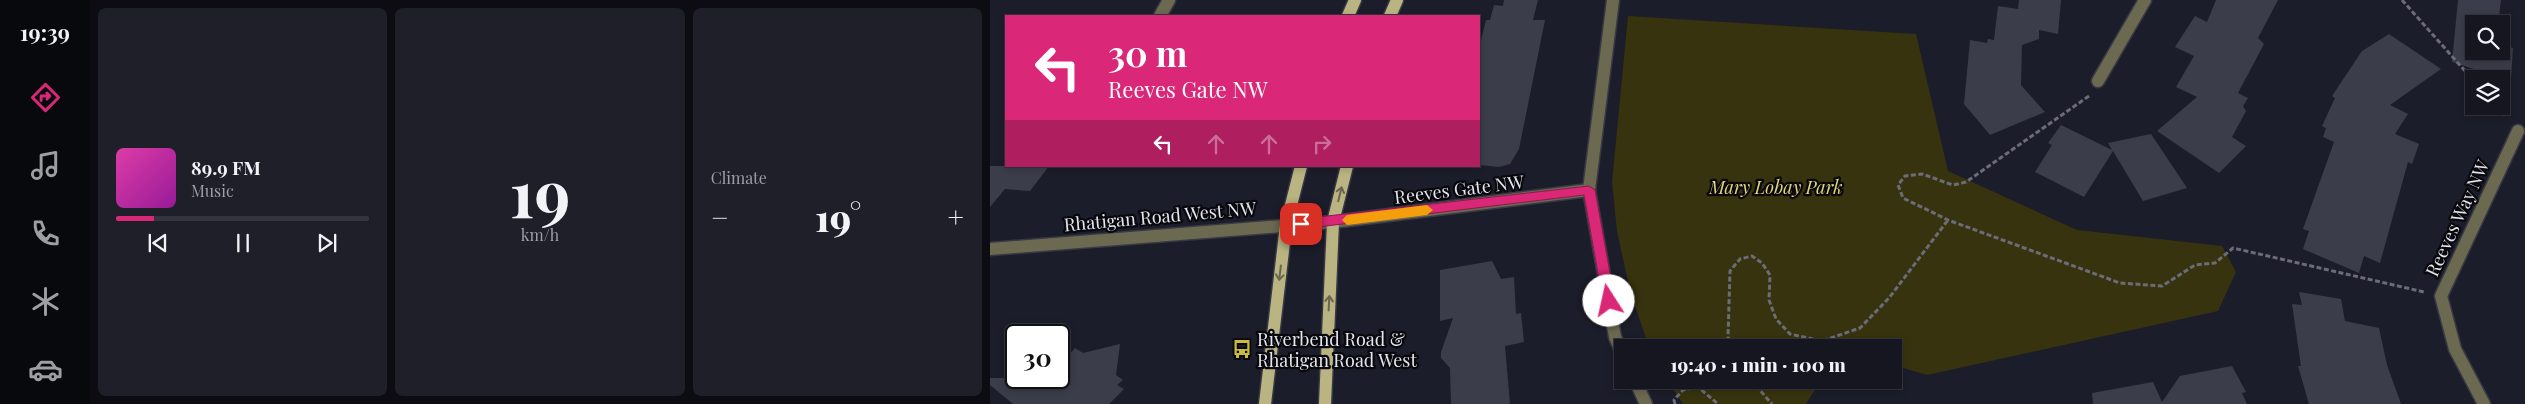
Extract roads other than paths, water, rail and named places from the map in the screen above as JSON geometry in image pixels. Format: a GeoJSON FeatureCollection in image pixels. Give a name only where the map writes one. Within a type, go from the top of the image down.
{"type":"FeatureCollection","features":[{"type":"Feature","properties":{"kind":"main road"},"geometry":{"type":"LineString","coordinates":[[1348,15],[1355,0]]}},
{"type":"Feature","properties":{"kind":"main road"},"geometry":{"type":"LineString","coordinates":[[1390,15],[1397,0]]}},
{"type":"Feature","properties":{"kind":"main road"},"geometry":{"type":"LineString","coordinates":[[1265,404],[1286,225],[1301,167]]}},
{"type":"Feature","properties":{"kind":"main road"},"geometry":{"type":"LineString","coordinates":[[1324,404],[1333,222],[1347,167]]}},
{"type":"Feature","properties":{"kind":"street"},"geometry":{"type":"LineString","coordinates":[[1161,15],[1169,0]]}},
{"type":"Feature","properties":{"kind":"street"},"geometry":{"type":"LineString","coordinates":[[1613,0],[1589,190],[1615,339]]}},
{"type":"Feature","properties":{"kind":"street"},"geometry":{"type":"LineString","coordinates":[[2098,82],[2145,0]]}},
{"type":"Feature","properties":{"kind":"street","name":"Reeves Way NW"},"geometry":{"type":"LineString","coordinates":[[2484,404],[2455,349],[2441,296],[2518,131]]}},
{"type":"Feature","properties":{"kind":"street","name":"Reeves Gate NW"},"geometry":{"type":"LineString","coordinates":[[1333,222],[1589,190]]}},
{"type":"Feature","properties":{"kind":"street","name":"Rhatigan Road West NW"},"geometry":{"type":"LineString","coordinates":[[995,249],[1333,222]]}},
{"type":"Feature","properties":{"kind":"street"},"geometry":{"type":"LineString","coordinates":[[990,260],[995,249]]}},
{"type":"Feature","properties":{"kind":"street"},"geometry":{"type":"LineString","coordinates":[[1639,389],[1646,404]]}},
{"type":"Feature","properties":{"kind":"place","name":"Riverbend Road & Rhatigan Road West"},"geometry":{"type":"Point","coordinates":[1242,349]}},
{"type":"Feature","properties":{"kind":"park label","name":"Mary Lobay Park"},"geometry":{"type":"Point","coordinates":[1776,187]}}]}
